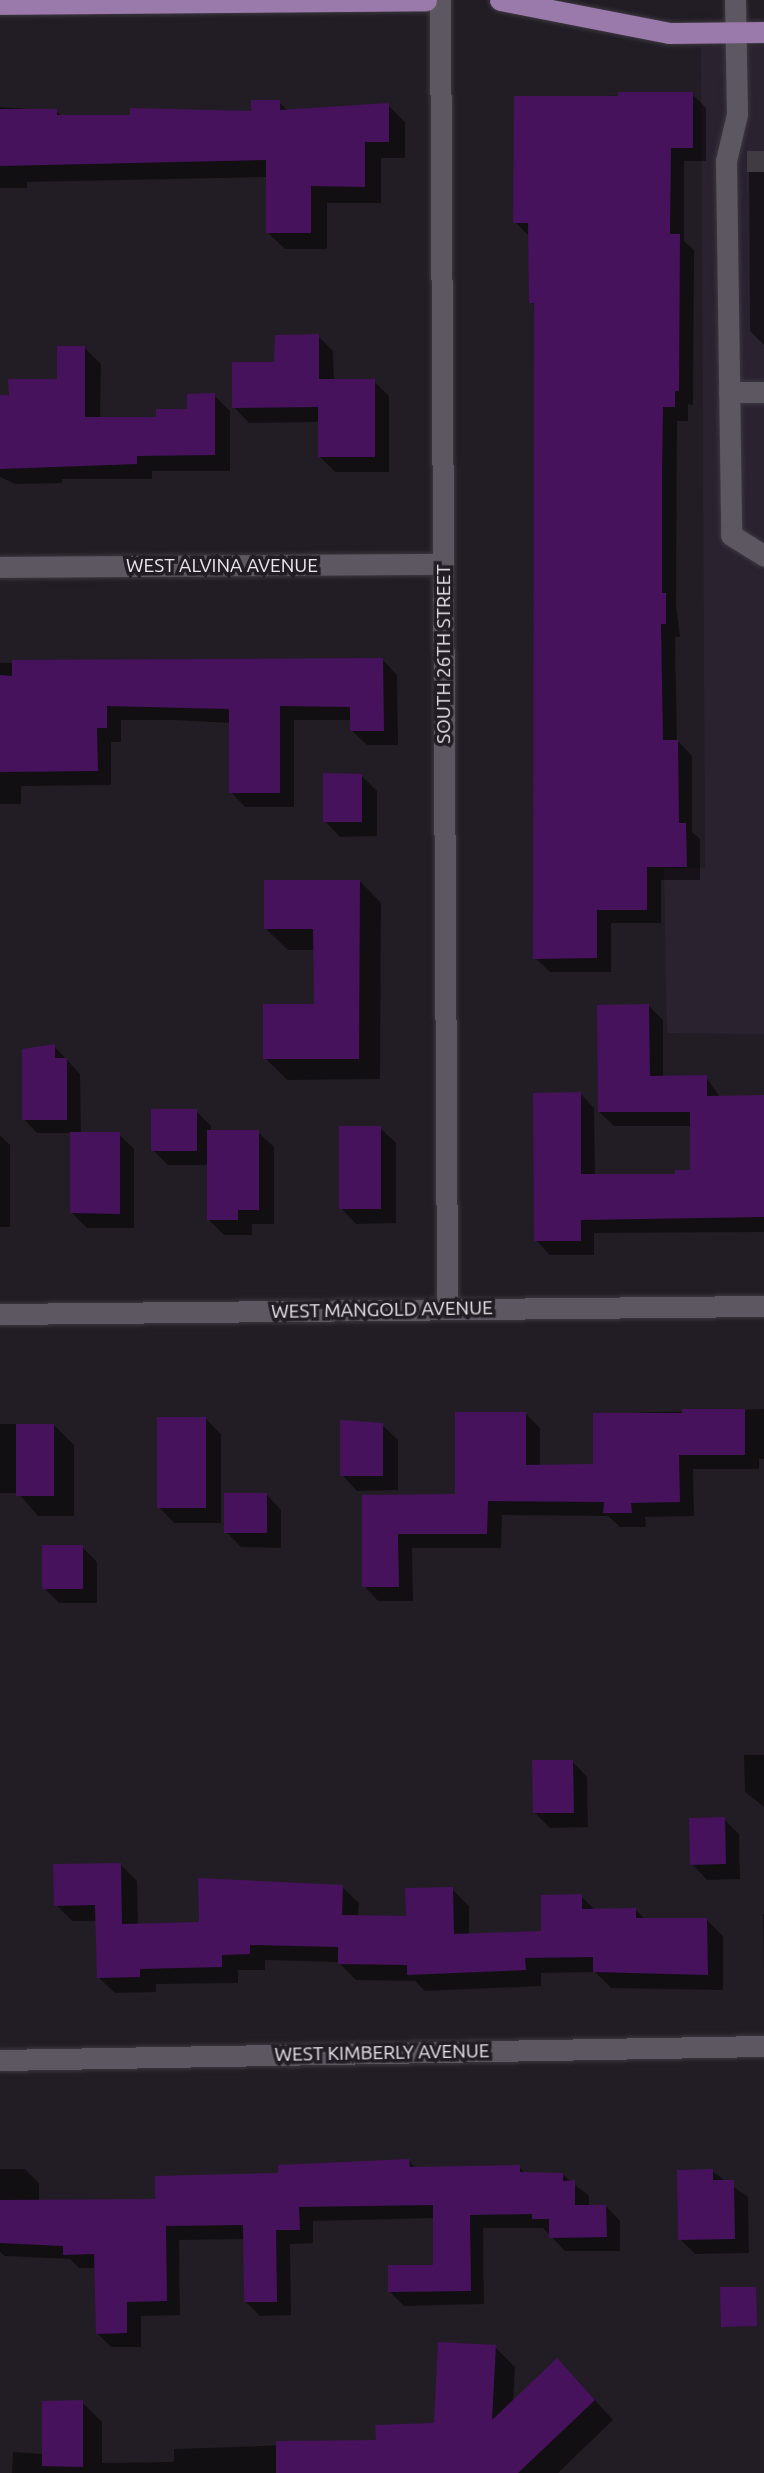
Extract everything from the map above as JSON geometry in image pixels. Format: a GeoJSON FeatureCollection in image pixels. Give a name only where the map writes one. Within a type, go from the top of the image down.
{"type":"FeatureCollection","features":[{"type":"Feature","properties":{"kind":"main road"},"geometry":{"type":"LineString","coordinates":[[0,4],[426,0]]}},
{"type":"Feature","properties":{"kind":"main road"},"geometry":{"type":"LineString","coordinates":[[500,0],[670,33],[764,33]]}},
{"type":"Feature","properties":{"kind":"street","name":"SOUTH 26TH STREET"},"geometry":{"type":"LineString","coordinates":[[440,0],[447,1309]]}},
{"type":"Feature","properties":{"kind":"street"},"geometry":{"type":"LineString","coordinates":[[735,0],[737,114],[726,161],[731,535],[764,556]]}},
{"type":"Feature","properties":{"kind":"street"},"geometry":{"type":"LineString","coordinates":[[726,161],[747,162]]}},
{"type":"Feature","properties":{"kind":"street"},"geometry":{"type":"LineString","coordinates":[[729,392],[764,392]]}},
{"type":"Feature","properties":{"kind":"street","name":"WEST ALVINA AVENUE"},"geometry":{"type":"LineString","coordinates":[[0,568],[443,564]]}},
{"type":"Feature","properties":{"kind":"street","name":"WEST MANGOLD AVENUE"},"geometry":{"type":"LineString","coordinates":[[0,1314],[764,1306]]}},
{"type":"Feature","properties":{"kind":"street","name":"WEST KIMBERLY AVENUE"},"geometry":{"type":"LineString","coordinates":[[0,2060],[764,2046]]}},
{"type":"Feature","properties":{"kind":"shaded area"},"geometry":{"type":"Polygon","coordinates":[[[764,46],[764,1034],[667,1033],[664,869],[705,868],[701,47],[764,46]]]}},
{"type":"Feature","properties":{"kind":"building"},"geometry":{"type":"Polygon","coordinates":[[[618,92],[693,92],[693,148],[671,148],[670,234],[680,234],[679,391],[675,391],[675,407],[663,407],[662,475],[662,593],[666,593],[666,624],[661,624],[663,740],[678,740],[679,823],[686,823],[687,867],[647,867],[647,910],[597,910],[597,958],[533,959],[534,303],[529,303],[528,223],[513,223],[514,96],[618,96],[618,92]]]}},
{"type":"Feature","properties":{"kind":"building"},"geometry":{"type":"Polygon","coordinates":[[[251,100],[280,100],[280,110],[389,103],[389,142],[365,142],[365,187],[311,186],[311,233],[266,233],[266,160],[0,166],[0,109],[57,109],[57,115],[130,115],[130,108],[251,111],[251,100]]]}},
{"type":"Feature","properties":{"kind":"building"},"geometry":{"type":"Polygon","coordinates":[[[319,334],[319,379],[375,379],[375,457],[318,457],[318,407],[232,408],[232,362],[274,362],[275,335],[319,334]]]}},
{"type":"Feature","properties":{"kind":"building"},"geometry":{"type":"Polygon","coordinates":[[[57,346],[85,346],[85,417],[156,417],[156,409],[187,409],[187,394],[215,393],[215,455],[137,456],[137,464],[0,469],[0,395],[9,395],[8,379],[57,379],[57,346]]]}},
{"type":"Feature","properties":{"kind":"building"},"geometry":{"type":"Polygon","coordinates":[[[383,658],[384,731],[350,731],[350,707],[280,706],[280,793],[229,793],[229,709],[107,706],[107,728],[97,728],[98,771],[0,772],[0,675],[12,676],[12,660],[383,658]]]}},
{"type":"Feature","properties":{"kind":"building"},"geometry":{"type":"Polygon","coordinates":[[[323,773],[362,774],[362,822],[323,822],[323,773]]]}},
{"type":"Feature","properties":{"kind":"building"},"geometry":{"type":"Polygon","coordinates":[[[264,880],[360,880],[359,1059],[263,1059],[263,1004],[314,1004],[313,929],[264,929],[264,880]]]}},
{"type":"Feature","properties":{"kind":"building"},"geometry":{"type":"Polygon","coordinates":[[[649,1004],[650,1076],[707,1075],[707,1096],[764,1095],[764,1217],[581,1220],[581,1241],[534,1241],[533,1093],[581,1092],[581,1174],[675,1174],[675,1170],[690,1170],[690,1112],[598,1112],[597,1005],[649,1004]]]}},
{"type":"Feature","properties":{"kind":"building"},"geometry":{"type":"Polygon","coordinates":[[[55,1044],[55,1058],[67,1058],[67,1120],[22,1120],[22,1049],[55,1044]]]}},
{"type":"Feature","properties":{"kind":"building"},"geometry":{"type":"Polygon","coordinates":[[[151,1109],[197,1109],[197,1151],[151,1151],[151,1109]]]}},
{"type":"Feature","properties":{"kind":"building"},"geometry":{"type":"Polygon","coordinates":[[[339,1126],[381,1126],[381,1209],[339,1209],[339,1126]]]}},
{"type":"Feature","properties":{"kind":"building"},"geometry":{"type":"Polygon","coordinates":[[[207,1130],[259,1130],[259,1210],[238,1210],[238,1220],[207,1220],[207,1130]]]}},
{"type":"Feature","properties":{"kind":"building"},"geometry":{"type":"Polygon","coordinates":[[[70,1132],[120,1132],[120,1214],[70,1213],[70,1132]]]}},
{"type":"Feature","properties":{"kind":"building"},"geometry":{"type":"Polygon","coordinates":[[[682,1409],[745,1409],[745,1455],[679,1455],[680,1502],[631,1503],[632,1513],[603,1513],[604,1502],[488,1501],[487,1534],[398,1534],[399,1587],[362,1587],[362,1495],[455,1494],[455,1412],[526,1412],[526,1465],[593,1464],[593,1413],[682,1413],[682,1409]]]}},
{"type":"Feature","properties":{"kind":"building"},"geometry":{"type":"Polygon","coordinates":[[[157,1417],[206,1417],[206,1508],[157,1508],[157,1417]]]}},
{"type":"Feature","properties":{"kind":"building"},"geometry":{"type":"Polygon","coordinates":[[[340,1420],[383,1423],[383,1476],[340,1476],[340,1420]]]}},
{"type":"Feature","properties":{"kind":"building"},"geometry":{"type":"Polygon","coordinates":[[[16,1424],[54,1424],[54,1496],[16,1496],[16,1424]]]}},
{"type":"Feature","properties":{"kind":"building"},"geometry":{"type":"Polygon","coordinates":[[[224,1493],[267,1493],[267,1533],[224,1533],[224,1493]]]}},
{"type":"Feature","properties":{"kind":"building"},"geometry":{"type":"Polygon","coordinates":[[[42,1545],[83,1545],[83,1589],[42,1589],[42,1545]]]}},
{"type":"Feature","properties":{"kind":"building"},"geometry":{"type":"Polygon","coordinates":[[[532,1760],[573,1760],[574,1813],[533,1813],[532,1760]]]}},
{"type":"Feature","properties":{"kind":"building"},"geometry":{"type":"Polygon","coordinates":[[[725,1817],[726,1864],[690,1865],[689,1818],[725,1817]]]}},
{"type":"Feature","properties":{"kind":"building"},"geometry":{"type":"Polygon","coordinates":[[[121,1863],[122,1924],[199,1922],[198,1878],[343,1885],[342,1915],[406,1916],[405,1888],[453,1887],[454,1934],[541,1931],[541,1895],[582,1894],[582,1909],[636,1908],[636,1918],[707,1918],[708,1975],[593,1972],[593,1957],[525,1958],[526,1970],[407,1975],[407,1965],[338,1964],[338,1947],[250,1945],[250,1954],[222,1955],[222,1967],[140,1969],[140,1977],[97,1978],[95,1905],[54,1906],[53,1864],[121,1863]]]}},
{"type":"Feature","properties":{"kind":"building"},"geometry":{"type":"Polygon","coordinates":[[[409,2159],[410,2167],[520,2165],[520,2172],[563,2173],[563,2181],[575,2180],[575,2205],[606,2205],[607,2237],[549,2238],[549,2219],[532,2219],[532,2214],[470,2215],[471,2291],[388,2292],[388,2265],[433,2265],[433,2205],[299,2207],[300,2230],[276,2230],[277,2302],[244,2302],[243,2225],[166,2226],[167,2301],[127,2302],[127,2333],[96,2334],[94,2254],[63,2255],[63,2246],[0,2243],[0,2200],[155,2199],[155,2176],[278,2173],[278,2165],[409,2159]]]}},
{"type":"Feature","properties":{"kind":"building"},"geometry":{"type":"Polygon","coordinates":[[[713,2169],[713,2180],[734,2180],[735,2239],[678,2240],[677,2170],[713,2169]]]}},
{"type":"Feature","properties":{"kind":"building"},"geometry":{"type":"Polygon","coordinates":[[[720,2287],[756,2287],[757,2326],[721,2327],[720,2287]]]}},
{"type":"Feature","properties":{"kind":"building"},"geometry":{"type":"Polygon","coordinates":[[[438,2342],[496,2345],[492,2420],[557,2358],[595,2400],[518,2473],[276,2473],[276,2441],[376,2440],[375,2425],[434,2423],[438,2342]]]}},
{"type":"Feature","properties":{"kind":"building"},"geometry":{"type":"Polygon","coordinates":[[[83,2400],[83,2467],[42,2466],[42,2401],[83,2400]]]}},
{"type":"Feature","properties":{"kind":"tunnel"},"geometry":{"type":"LineString","coordinates":[[747,161],[764,161]]}}]}
